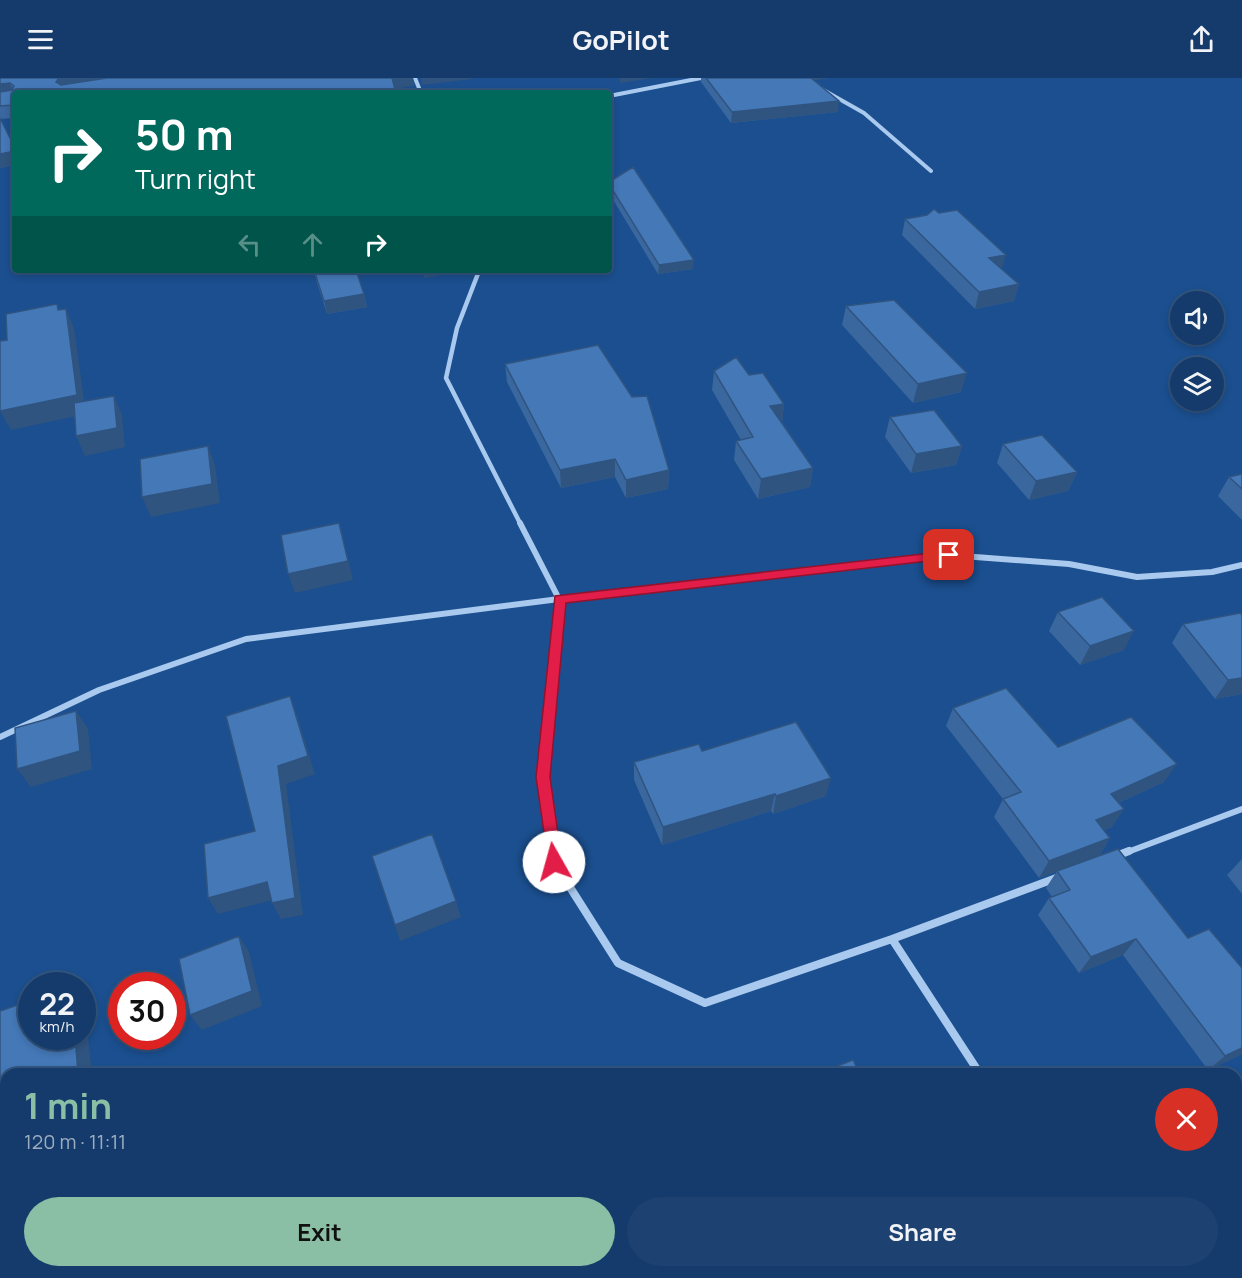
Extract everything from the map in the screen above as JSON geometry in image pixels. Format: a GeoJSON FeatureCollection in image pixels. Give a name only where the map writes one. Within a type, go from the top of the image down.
{"type":"FeatureCollection","features":[{"type":"Feature","properties":{"kind":"street"},"geometry":{"type":"LineString","coordinates":[[612,95],[701,78]]}},
{"type":"Feature","properties":{"kind":"street"},"geometry":{"type":"LineString","coordinates":[[810,84],[841,95],[861,109],[931,171]]}},
{"type":"Feature","properties":{"kind":"street"},"geometry":{"type":"LineString","coordinates":[[478,273],[457,328],[446,378],[560,599],[543,777],[554,862],[618,963],[705,1003],[892,939],[1067,874]]}},
{"type":"Feature","properties":{"kind":"street"},"geometry":{"type":"LineString","coordinates":[[0,737],[99,690],[246,639],[560,599],[949,555],[1069,564],[1137,578],[1212,572],[1242,565]]}},
{"type":"Feature","properties":{"kind":"street"},"geometry":{"type":"LineString","coordinates":[[1111,858],[1242,809]]}},
{"type":"Feature","properties":{"kind":"street"},"geometry":{"type":"LineString","coordinates":[[892,939],[976,1068]]}},
{"type":"Feature","properties":{"kind":"building"},"geometry":{"type":"Polygon","coordinates":[[[0,78],[59,78],[56,82],[61,85],[107,78],[392,78],[395,90],[12,90],[14,86],[10,83],[0,84],[0,78]]]}},
{"type":"Feature","properties":{"kind":"building"},"geometry":{"type":"Polygon","coordinates":[[[706,78],[811,78],[839,101],[732,112],[706,78]]]}},
{"type":"Feature","properties":{"kind":"building"},"geometry":{"type":"Polygon","coordinates":[[[12,90],[12,105],[0,106],[0,92],[12,90]]]}},
{"type":"Feature","properties":{"kind":"building"},"geometry":{"type":"Polygon","coordinates":[[[0,118],[12,142],[12,152],[0,154],[0,118]]]}},
{"type":"Feature","properties":{"kind":"building"},"geometry":{"type":"Polygon","coordinates":[[[633,167],[694,260],[659,265],[612,189],[612,180],[633,167]]]}},
{"type":"Feature","properties":{"kind":"building"},"geometry":{"type":"Polygon","coordinates":[[[934,209],[939,213],[957,210],[1006,255],[989,258],[1019,284],[979,292],[905,219],[927,215],[934,209]]]}},
{"type":"Feature","properties":{"kind":"building"},"geometry":{"type":"Polygon","coordinates":[[[315,273],[357,273],[364,294],[324,301],[315,273]]]}},
{"type":"Feature","properties":{"kind":"building"},"geometry":{"type":"Polygon","coordinates":[[[894,300],[967,373],[918,384],[846,306],[894,300]]]}},
{"type":"Feature","properties":{"kind":"building"},"geometry":{"type":"Polygon","coordinates":[[[57,304],[58,310],[66,309],[77,395],[0,411],[0,341],[7,340],[6,314],[57,304]]]}},
{"type":"Feature","properties":{"kind":"building"},"geometry":{"type":"Polygon","coordinates":[[[598,345],[632,397],[647,396],[669,470],[626,480],[615,459],[560,470],[505,364],[598,345]]]}},
{"type":"Feature","properties":{"kind":"building"},"geometry":{"type":"Polygon","coordinates":[[[736,357],[749,375],[763,373],[784,404],[770,406],[813,468],[761,479],[736,441],[753,437],[714,371],[736,357]]]}},
{"type":"Feature","properties":{"kind":"building"},"geometry":{"type":"Polygon","coordinates":[[[114,396],[117,428],[76,436],[74,403],[114,396]]]}},
{"type":"Feature","properties":{"kind":"building"},"geometry":{"type":"Polygon","coordinates":[[[934,410],[962,446],[916,454],[890,417],[934,410]]]}},
{"type":"Feature","properties":{"kind":"building"},"geometry":{"type":"Polygon","coordinates":[[[1042,435],[1077,472],[1036,481],[1003,444],[1042,435]]]}},
{"type":"Feature","properties":{"kind":"building"},"geometry":{"type":"Polygon","coordinates":[[[208,446],[212,484],[142,497],[140,459],[208,446]]]}},
{"type":"Feature","properties":{"kind":"building"},"geometry":{"type":"Polygon","coordinates":[[[1242,474],[1242,489],[1229,477],[1242,474]]]}},
{"type":"Feature","properties":{"kind":"building"},"geometry":{"type":"Polygon","coordinates":[[[339,523],[348,561],[288,574],[281,535],[339,523]]]}},
{"type":"Feature","properties":{"kind":"building"},"geometry":{"type":"Polygon","coordinates":[[[1102,597],[1134,631],[1090,646],[1058,612],[1102,597]]]}},
{"type":"Feature","properties":{"kind":"building"},"geometry":{"type":"Polygon","coordinates":[[[1240,613],[1242,615],[1242,678],[1228,680],[1183,624],[1240,613]]]}},
{"type":"Feature","properties":{"kind":"building"},"geometry":{"type":"Polygon","coordinates":[[[1006,688],[1058,747],[1131,717],[1177,764],[1111,794],[1124,809],[1096,820],[1110,838],[1049,861],[1003,799],[1021,792],[953,708],[1006,688]]]}},
{"type":"Feature","properties":{"kind":"building"},"geometry":{"type":"Polygon","coordinates":[[[290,696],[308,756],[278,766],[295,898],[272,903],[267,882],[208,898],[204,844],[255,831],[226,716],[290,696]]]}},
{"type":"Feature","properties":{"kind":"building"},"geometry":{"type":"Polygon","coordinates":[[[76,711],[80,751],[17,769],[15,728],[76,711]]]}},
{"type":"Feature","properties":{"kind":"building"},"geometry":{"type":"Polygon","coordinates":[[[796,722],[831,778],[776,796],[775,794],[663,827],[634,762],[699,744],[702,751],[796,722]]]}},
{"type":"Feature","properties":{"kind":"building"},"geometry":{"type":"Polygon","coordinates":[[[432,834],[456,901],[395,925],[372,856],[432,834]]]}},
{"type":"Feature","properties":{"kind":"building"},"geometry":{"type":"Polygon","coordinates":[[[1118,849],[1188,938],[1209,929],[1242,968],[1242,1048],[1225,1056],[1136,939],[1091,957],[1049,898],[1070,890],[1057,871],[1118,849]]]}},
{"type":"Feature","properties":{"kind":"building"},"geometry":{"type":"Polygon","coordinates":[[[239,936],[252,991],[190,1015],[186,995],[186,972],[182,972],[179,959],[239,936]]]}},
{"type":"Feature","properties":{"kind":"building"},"geometry":{"type":"Polygon","coordinates":[[[18,1005],[18,1050],[76,1050],[78,1068],[0,1068],[0,1011],[18,1005]]]}},
{"type":"Feature","properties":{"kind":"building"},"geometry":{"type":"Polygon","coordinates":[[[853,1060],[857,1068],[832,1068],[853,1060]]]}},
{"type":"Feature","properties":{"kind":"route"},"geometry":{"type":"LineString","coordinates":[[554,862],[543,777],[560,599],[949,555]]}}]}
